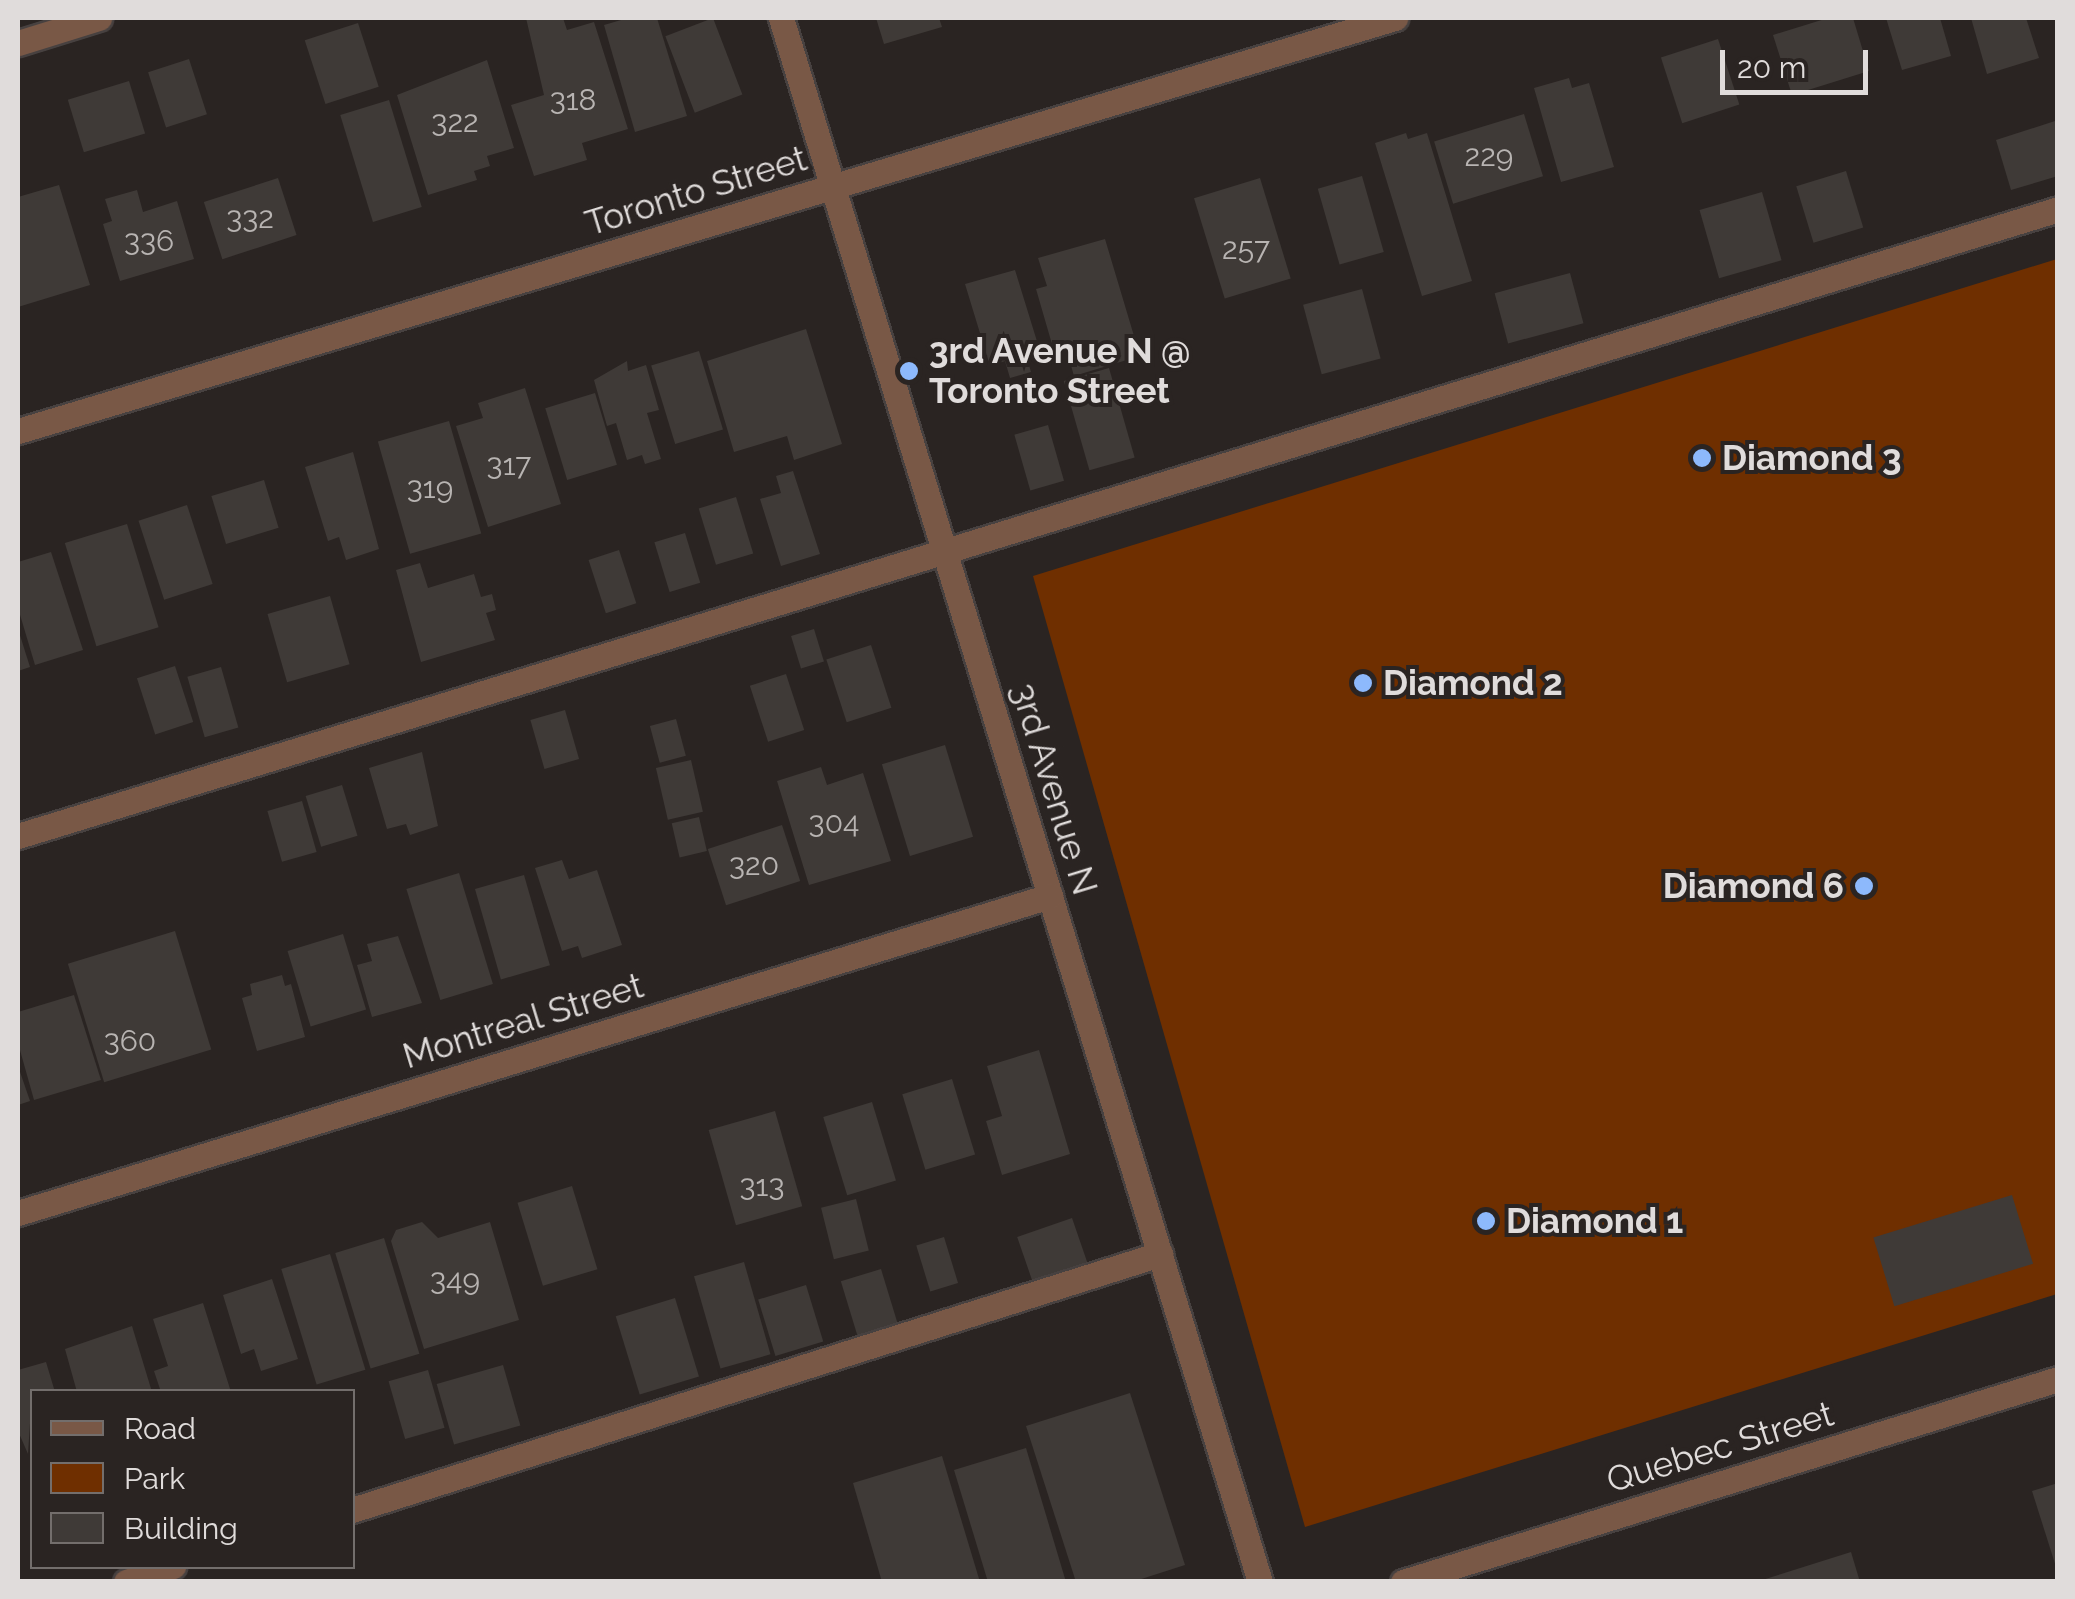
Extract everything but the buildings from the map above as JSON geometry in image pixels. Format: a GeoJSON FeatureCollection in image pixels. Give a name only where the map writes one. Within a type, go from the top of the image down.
{"type":"FeatureCollection","features":[{"type":"Feature","properties":{"kind":"street"},"geometry":{"type":"LineString","coordinates":[[18,44],[99,18]]}},
{"type":"Feature","properties":{"kind":"street","name":"3rd Avenue N"},"geometry":{"type":"LineString","coordinates":[[780,18],[1260,1582]]}},
{"type":"Feature","properties":{"kind":"street","name":"Toronto Street"},"geometry":{"type":"LineString","coordinates":[[18,431],[1395,18]]}},
{"type":"Feature","properties":{"kind":"street"},"geometry":{"type":"LineString","coordinates":[[18,836],[2058,209]]}},
{"type":"Feature","properties":{"kind":"street","name":"Montreal Street"},"geometry":{"type":"LineString","coordinates":[[18,1214],[1050,896]]}},
{"type":"Feature","properties":{"kind":"street"},"geometry":{"type":"LineString","coordinates":[[355,1509],[1160,1254]]}},
{"type":"Feature","properties":{"kind":"street","name":"Quebec Street"},"geometry":{"type":"LineString","coordinates":[[1403,1582],[2058,1379]]}},
{"type":"Feature","properties":{"kind":"street"},"geometry":{"type":"LineString","coordinates":[[126,1582],[164,1569]]}},
{"type":"Feature","properties":{"kind":"green space"},"geometry":{"type":"Polygon","coordinates":[[[2057,259],[2057,1294],[1305,1527],[1033,576],[2057,259]]]}},
{"type":"Feature","properties":{"kind":"place","name":"3rd Avenue N @ Toronto Street"},"geometry":{"type":"Point","coordinates":[909,371]}},
{"type":"Feature","properties":{"kind":"place","name":"Diamond 3"},"geometry":{"type":"Point","coordinates":[1702,458]}},
{"type":"Feature","properties":{"kind":"place","name":"Diamond 2"},"geometry":{"type":"Point","coordinates":[1363,683]}},
{"type":"Feature","properties":{"kind":"place","name":"Diamond 6"},"geometry":{"type":"Point","coordinates":[1864,886]}},
{"type":"Feature","properties":{"kind":"place","name":"Diamond 1"},"geometry":{"type":"Point","coordinates":[1486,1221]}}]}
